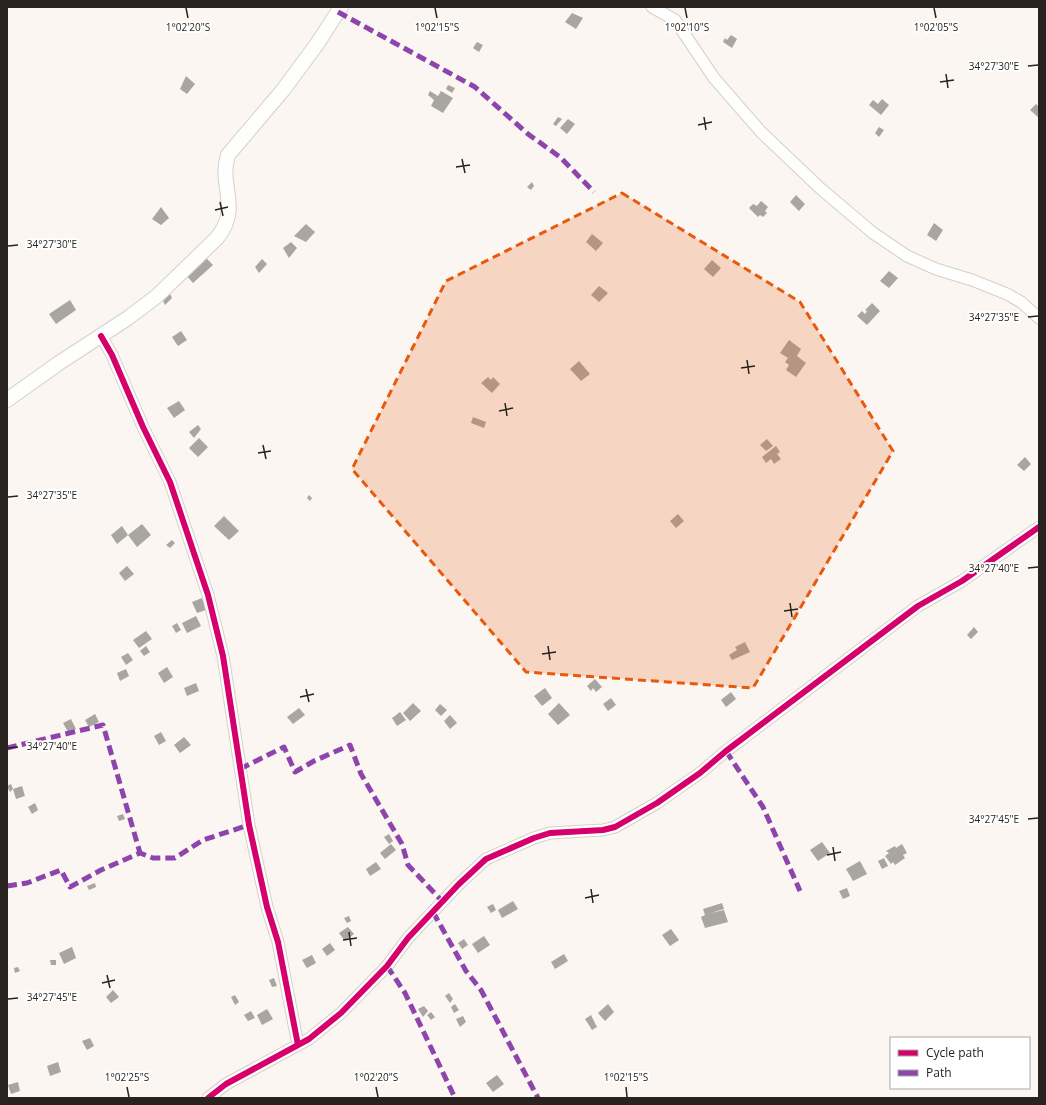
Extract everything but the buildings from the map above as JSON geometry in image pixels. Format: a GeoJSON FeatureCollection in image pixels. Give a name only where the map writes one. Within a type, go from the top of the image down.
{"type":"FeatureCollection","features":[{"type":"Feature","properties":{"kind":"street"},"geometry":{"type":"LineString","coordinates":[[7,400],[158,296],[224,229],[229,216],[225,169],[228,155],[284,90],[341,7]]}},
{"type":"Feature","properties":{"kind":"street"},"geometry":{"type":"LineString","coordinates":[[652,7],[667,14],[678,23],[702,63],[761,132],[821,189],[872,233],[908,256],[936,269],[972,280],[1007,294],[1021,302],[1039,318]]}},
{"type":"Feature","properties":{"kind":"street"},"geometry":{"type":"LineString","coordinates":[[101,336],[112,355],[143,427],[170,482],[208,595],[223,656],[249,825],[267,907],[278,942],[298,1045]]}},
{"type":"Feature","properties":{"kind":"street"},"geometry":{"type":"LineString","coordinates":[[208,1098],[239,1076],[298,1045],[341,1013],[387,966],[408,938],[459,884],[486,859],[543,835],[566,831],[610,829],[634,817],[700,773],[726,751],[918,606],[962,581],[1039,527]]}},
{"type":"Feature","properties":{"kind":"highlighted area"},"geometry":{"type":"Polygon","coordinates":[[[622,193],[800,302],[893,451],[753,688],[526,672],[352,469],[446,281],[622,193]]]}},
{"type":"Feature","properties":{"kind":"marked path"},"geometry":{"type":"LineString","coordinates":[[338,12],[475,87],[528,134],[560,157],[594,192]]}},
{"type":"Feature","properties":{"kind":"marked path"},"geometry":{"type":"LineString","coordinates":[[7,748],[103,725],[140,853]]}},
{"type":"Feature","properties":{"kind":"marked path"},"geometry":{"type":"LineString","coordinates":[[240,769],[284,747],[295,772],[314,761],[350,745],[361,774],[402,844],[408,865],[443,902]]}},
{"type":"Feature","properties":{"kind":"marked path"},"geometry":{"type":"LineString","coordinates":[[726,751],[763,807],[800,891]]}},
{"type":"Feature","properties":{"kind":"marked path"},"geometry":{"type":"LineString","coordinates":[[7,886],[27,883],[61,870],[70,887],[101,870],[140,853],[153,858],[175,858],[203,840],[249,825]]}},
{"type":"Feature","properties":{"kind":"marked path"},"geometry":{"type":"LineString","coordinates":[[433,912],[466,971],[481,990],[538,1098]]}},
{"type":"Feature","properties":{"kind":"marked path"},"geometry":{"type":"LineString","coordinates":[[387,966],[405,993],[455,1098]]}},
{"type":"Feature","properties":{"kind":"cycle path"},"geometry":{"type":"LineString","coordinates":[[101,336],[112,355],[143,427],[170,482],[208,595],[223,656],[249,825],[267,907],[278,942],[298,1045]]}},
{"type":"Feature","properties":{"kind":"cycle path"},"geometry":{"type":"LineString","coordinates":[[208,1098],[226,1084],[309,1039],[341,1013],[387,966],[408,938],[459,884],[486,859],[534,838],[550,833],[603,830],[615,827],[657,803],[700,773],[726,751],[918,606],[962,581],[1039,527]]}}]}
